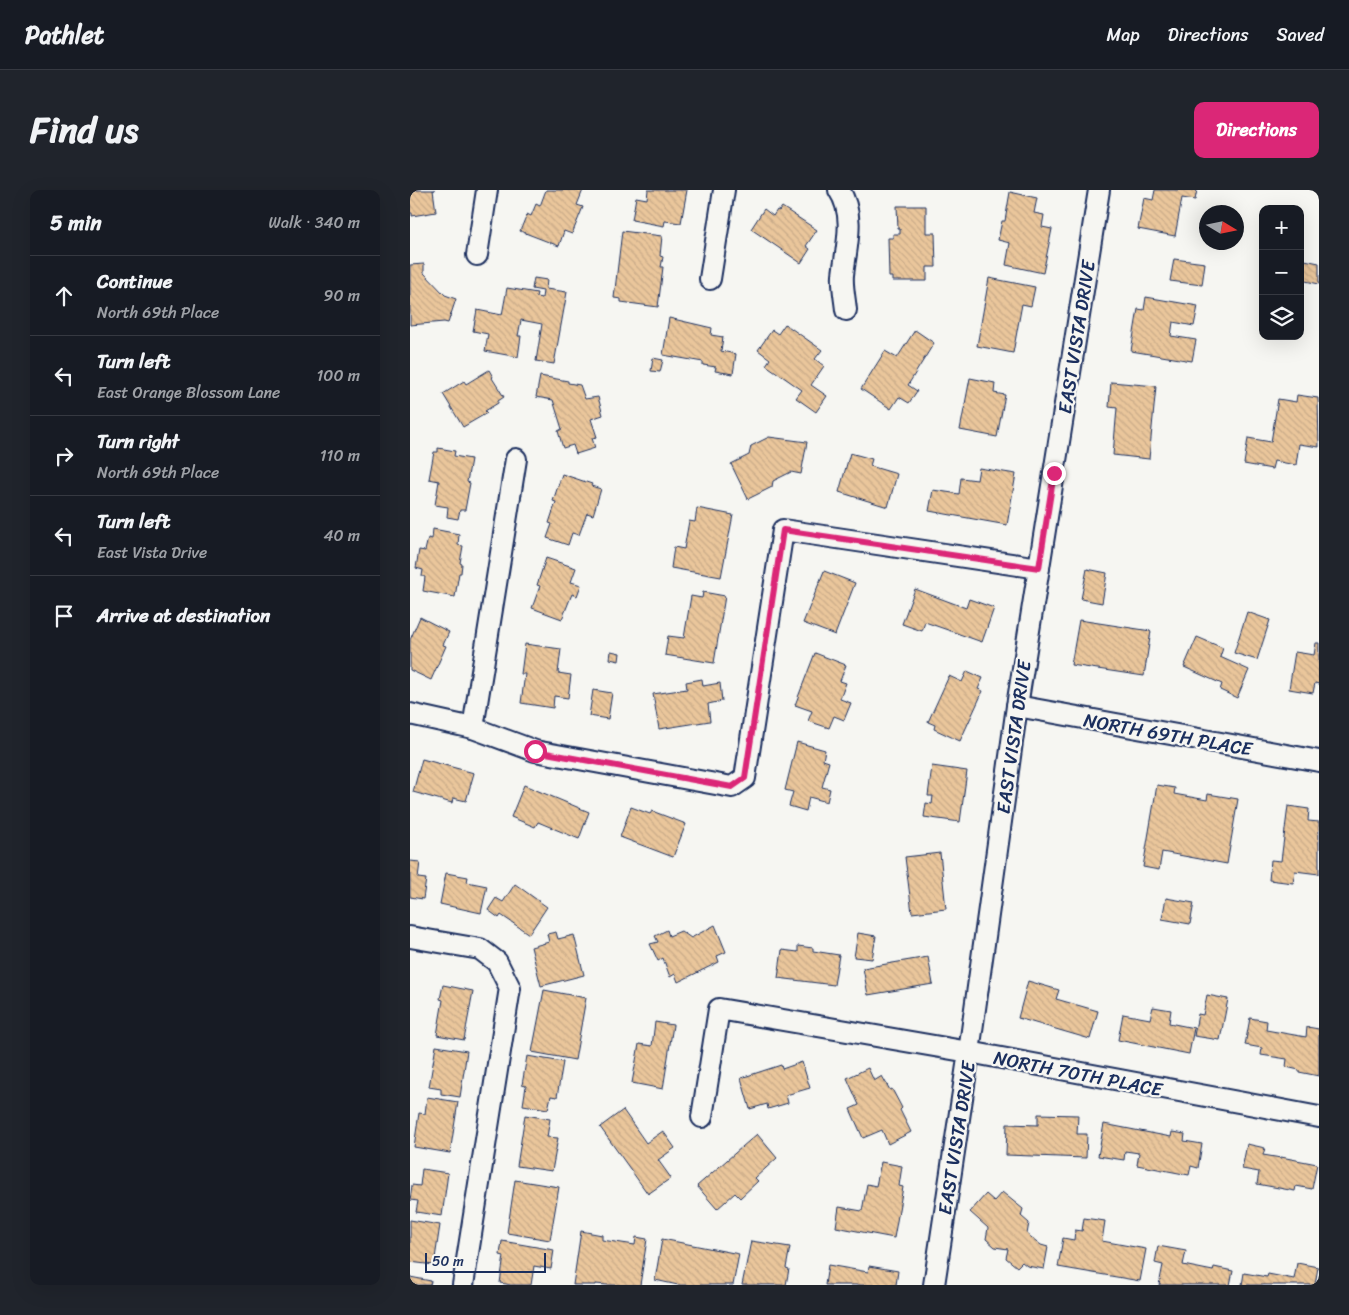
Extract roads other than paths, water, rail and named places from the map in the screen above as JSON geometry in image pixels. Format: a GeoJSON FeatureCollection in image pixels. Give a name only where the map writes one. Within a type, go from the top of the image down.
{"type":"FeatureCollection","features":[{"type":"Feature","properties":{"kind":"street"},"geometry":{"type":"LineString","coordinates":[[477,255],[487,190]]}},
{"type":"Feature","properties":{"kind":"street"},"geometry":{"type":"LineString","coordinates":[[710,279],[724,190]]}},
{"type":"Feature","properties":{"kind":"street"},"geometry":{"type":"LineString","coordinates":[[838,190],[847,208],[849,224],[848,249],[843,276],[846,310]]}},
{"type":"Feature","properties":{"kind":"street","name":"EAST VISTA DRIVE"},"geometry":{"type":"LineString","coordinates":[[934,1285],[969,1052],[1017,706],[1099,190]]}},
{"type":"Feature","properties":{"kind":"street"},"geometry":{"type":"LineString","coordinates":[[473,728],[516,459]]}},
{"type":"Feature","properties":{"kind":"street"},"geometry":{"type":"LineString","coordinates":[[410,714],[473,728],[535,751],[732,787],[745,778],[783,530],[1039,568]]}},
{"type":"Feature","properties":{"kind":"street","name":"NORTH 69TH PLACE"},"geometry":{"type":"LineString","coordinates":[[1017,706],[1319,762]]}},
{"type":"Feature","properties":{"kind":"street"},"geometry":{"type":"LineString","coordinates":[[410,937],[480,949],[497,962],[510,988],[463,1285]]}},
{"type":"Feature","properties":{"kind":"street","name":"NORTH 70TH PLACE"},"geometry":{"type":"LineString","coordinates":[[702,1118],[719,1009],[969,1052],[1319,1117]]}}]}
